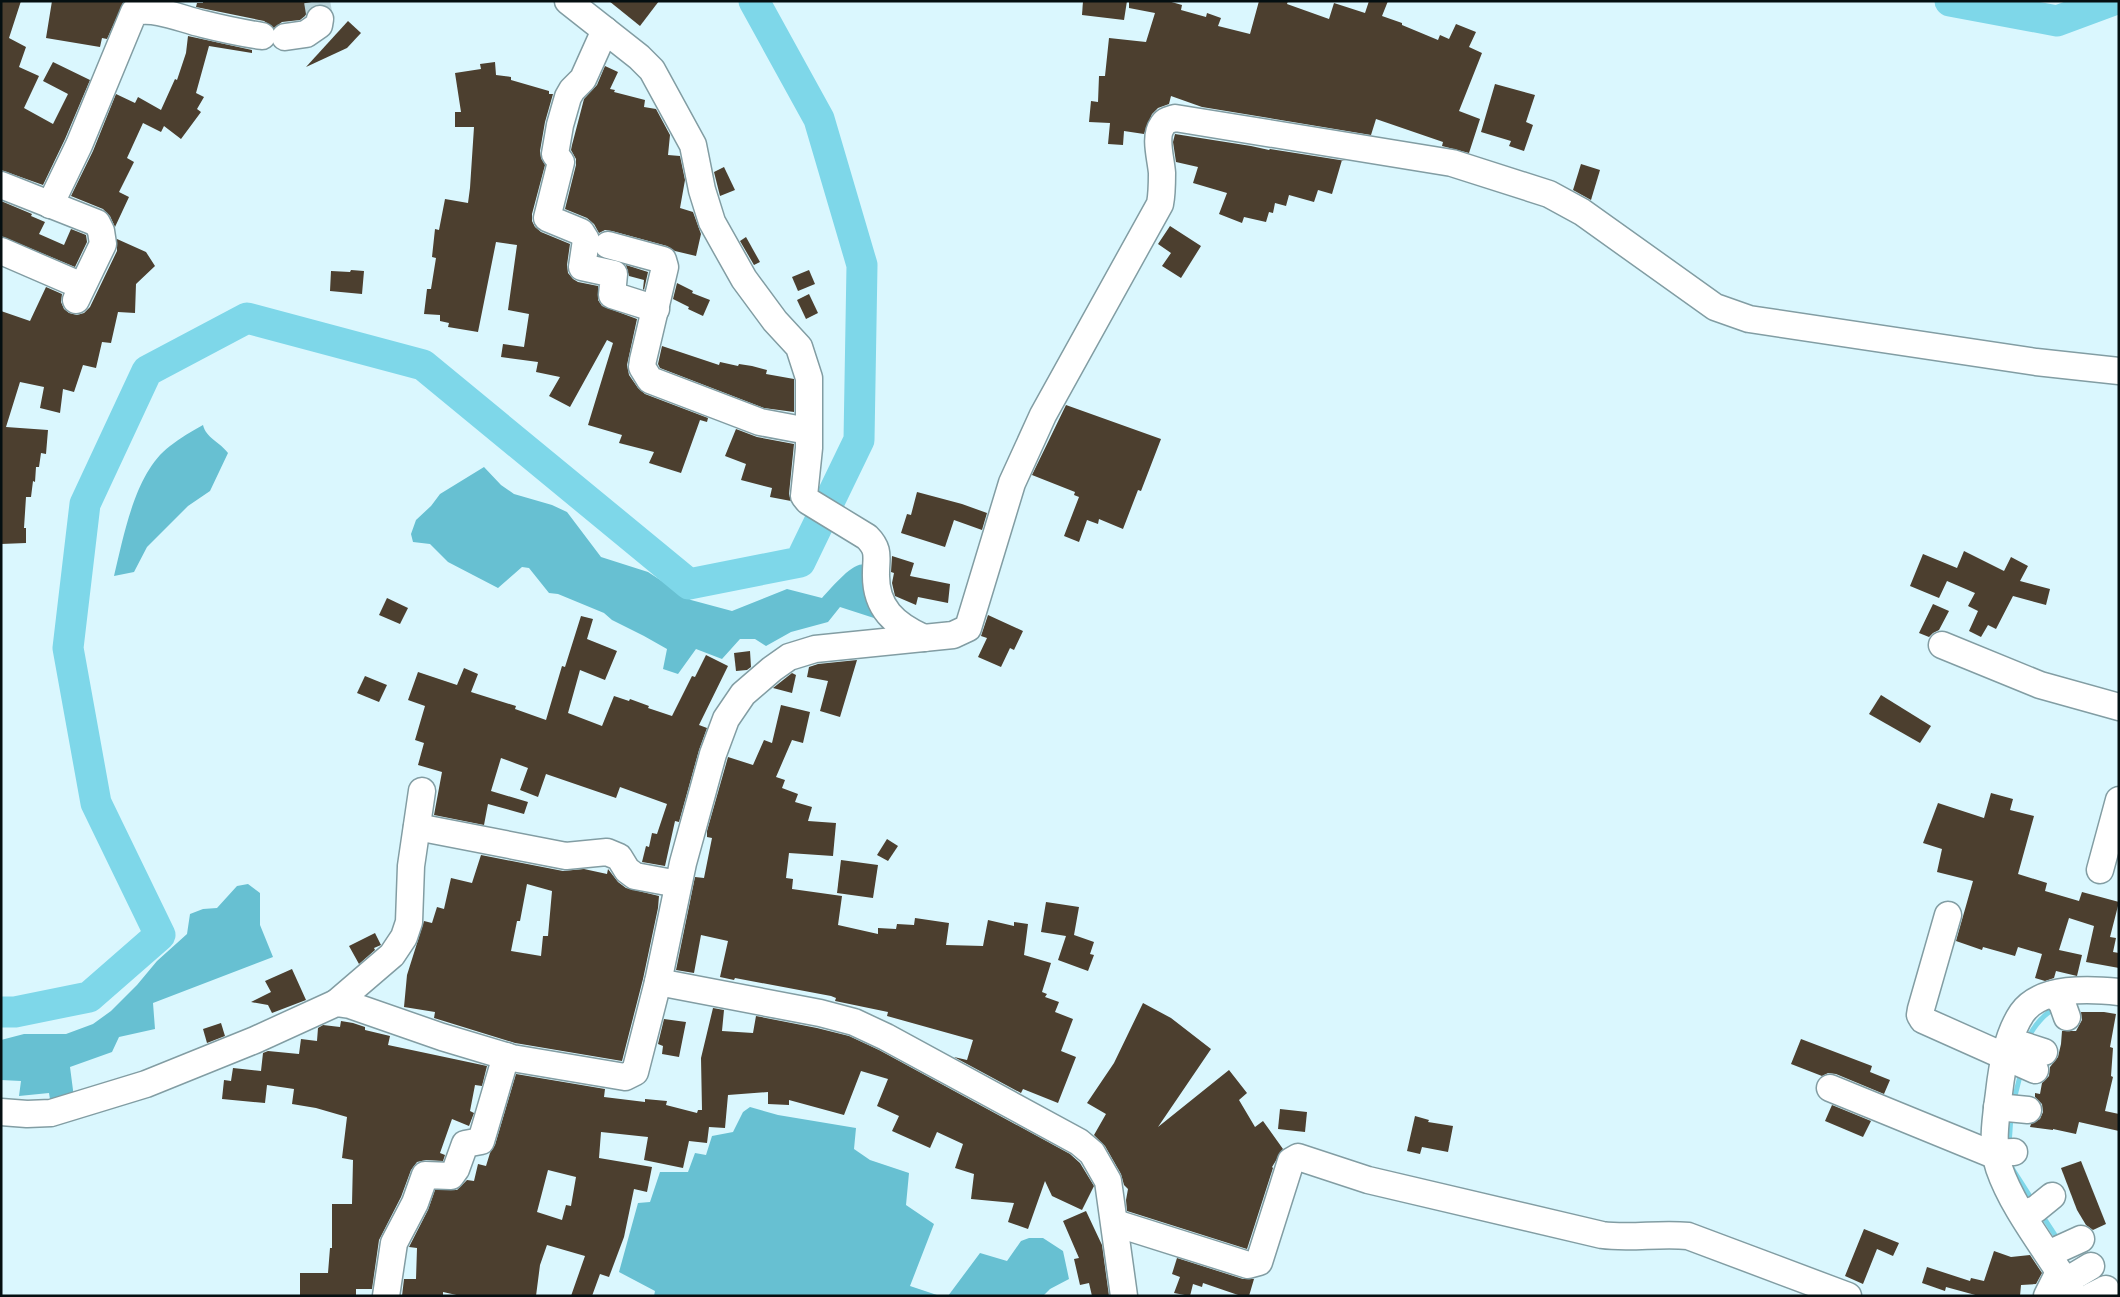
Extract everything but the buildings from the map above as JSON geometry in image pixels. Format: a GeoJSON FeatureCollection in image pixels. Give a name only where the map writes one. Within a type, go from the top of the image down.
{"type":"FeatureCollection","features":[{"type":"Feature","properties":{"kind":"street"},"geometry":{"type":"LineString","coordinates":[[568,1],[639,57],[652,70],[693,145],[702,190],[712,222],[744,279],[775,321],[799,347],[809,378],[809,448],[804,496],[818,507],[867,537],[875,545],[877,552],[876,580],[887,614],[904,629],[924,638]]}},
{"type":"Feature","properties":{"kind":"street"},"geometry":{"type":"LineString","coordinates":[[50,206],[79,144],[134,12],[146,10],[159,12],[203,24],[273,36],[306,34],[319,25],[320,19]]}},
{"type":"Feature","properties":{"kind":"street"},"geometry":{"type":"LineString","coordinates":[[605,30],[583,79],[572,90],[566,106],[555,154],[561,162],[548,218],[581,232],[586,240],[582,267],[614,274],[612,295],[656,309]]}},
{"type":"Feature","properties":{"kind":"street"},"geometry":{"type":"LineString","coordinates":[[336,1003],[350,1005],[442,1037],[536,1064],[625,1077],[631,1076],[638,1066],[658,982],[678,884],[713,754],[726,719],[743,694],[789,657],[815,649],[953,635],[968,628],[1012,483],[1027,447],[1160,204],[1162,194],[1159,138],[1161,127],[1166,120],[1175,118],[1452,163],[1549,194],[1582,212],[1716,307],[1749,319],[2036,362],[2119,371]]}},
{"type":"Feature","properties":{"kind":"street"},"geometry":{"type":"LineString","coordinates":[[1,185],[97,223],[101,231],[103,244],[79,293],[1,251]]}},
{"type":"Feature","properties":{"kind":"street"},"geometry":{"type":"LineString","coordinates":[[608,246],[663,260],[665,276],[642,368],[650,380],[760,422],[808,431]]}},
{"type":"Feature","properties":{"kind":"street"},"geometry":{"type":"LineString","coordinates":[[1942,645],[2040,685],[2119,707]]}},
{"type":"Feature","properties":{"kind":"street"},"geometry":{"type":"LineString","coordinates":[[1,1112],[51,1113],[127,1090],[255,1040],[336,1003],[392,955],[404,937],[409,922],[411,866],[422,791]]}},
{"type":"Feature","properties":{"kind":"street"},"geometry":{"type":"LineString","coordinates":[[2100,870],[2119,800]]}},
{"type":"Feature","properties":{"kind":"street"},"geometry":{"type":"LineString","coordinates":[[417,826],[566,856],[607,852],[619,857],[627,870],[635,876],[678,884]]}},
{"type":"Feature","properties":{"kind":"street"},"geometry":{"type":"LineString","coordinates":[[1948,915],[1920,1015],[1923,1020],[2026,1056]]}},
{"type":"Feature","properties":{"kind":"street"},"geometry":{"type":"LineString","coordinates":[[658,982],[820,1013],[854,1022],[886,1037],[1079,1142],[1092,1153],[1108,1181],[1124,1296]]}},
{"type":"Feature","properties":{"kind":"street"},"geometry":{"type":"LineString","coordinates":[[2069,1267],[2038,1206],[2008,1191],[2004,1153],[2026,1056],[2023,1011],[2034,1003],[2062,1006],[2066,991],[2110,999]]}},
{"type":"Feature","properties":{"kind":"street"},"geometry":{"type":"LineString","coordinates":[[386,1296],[394,1243],[415,1202],[422,1180],[425,1175],[429,1174],[451,1176],[456,1169],[465,1144],[481,1141],[506,1056]]}},
{"type":"Feature","properties":{"kind":"street"},"geometry":{"type":"LineString","coordinates":[[1830,1088],[1968,1145],[2004,1153]]}},
{"type":"Feature","properties":{"kind":"street"},"geometry":{"type":"LineString","coordinates":[[1115,1223],[1248,1265],[1254,1264],[1259,1262],[1291,1161],[1298,1157],[1368,1180],[1602,1235],[1623,1238],[1688,1236],[1848,1296]]}},
{"type":"Feature","properties":{"kind":"shaded area"},"geometry":{"type":"Polygon","coordinates":[[[203,425],[210,437],[228,453],[210,491],[188,506],[147,547],[134,572],[114,576],[133,505],[148,472],[158,457],[170,446],[203,425]]]}},
{"type":"Feature","properties":{"kind":"shaded area"},"geometry":{"type":"Polygon","coordinates":[[[484,467],[501,485],[514,494],[552,505],[567,512],[601,557],[648,572],[691,600],[732,611],[787,589],[822,598],[854,567],[864,565],[874,618],[840,607],[828,622],[791,632],[766,646],[755,639],[740,639],[722,659],[696,649],[678,674],[663,669],[667,649],[612,620],[604,613],[558,594],[549,593],[529,568],[522,567],[498,588],[448,562],[430,544],[413,542],[411,534],[416,520],[431,506],[440,494],[484,467]]]}},
{"type":"Feature","properties":{"kind":"shaded area"},"geometry":{"type":"Polygon","coordinates":[[[248,884],[260,893],[260,925],[273,957],[153,1003],[155,1029],[119,1037],[112,1052],[70,1067],[76,1113],[53,1118],[49,1093],[19,1096],[21,1081],[1,1080],[1,1040],[24,1034],[66,1034],[93,1024],[111,1011],[137,985],[157,961],[187,934],[190,914],[203,909],[217,908],[237,886],[248,884]]]}},
{"type":"Feature","properties":{"kind":"shaded area"},"geometry":{"type":"Polygon","coordinates":[[[750,1107],[778,1115],[856,1128],[854,1149],[870,1160],[909,1173],[906,1205],[934,1224],[910,1286],[940,1296],[654,1296],[655,1291],[619,1272],[638,1203],[650,1202],[660,1172],[688,1172],[695,1153],[706,1155],[712,1136],[733,1132],[743,1112],[750,1107]]]}},
{"type":"Feature","properties":{"kind":"shaded area"},"geometry":{"type":"Polygon","coordinates":[[[1029,1238],[1043,1238],[1063,1251],[1069,1279],[1050,1289],[1043,1296],[948,1296],[980,1253],[1007,1261],[1021,1241],[1029,1238]]]}},
{"type":"Feature","properties":{"kind":"waterway"},"geometry":{"type":"LineString","coordinates":[[1,1012],[15,1012],[89,997],[160,935],[96,803],[68,648],[85,504],[147,371],[247,318],[423,365],[689,584],[800,562],[859,440],[862,265],[819,119],[754,1]]}},
{"type":"Feature","properties":{"kind":"waterway"},"geometry":{"type":"LineString","coordinates":[[1950,1],[2057,21],[2111,1]]}},
{"type":"Feature","properties":{"kind":"waterway"},"geometry":{"type":"LineString","coordinates":[[2028,1040],[2040,1021],[2057,1008]]}},
{"type":"Feature","properties":{"kind":"waterway"},"geometry":{"type":"LineString","coordinates":[[2014,1100],[2021,1072]]}},
{"type":"Feature","properties":{"kind":"waterway"},"geometry":{"type":"LineString","coordinates":[[2009,1145],[2011,1116]]}},
{"type":"Feature","properties":{"kind":"waterway"},"geometry":{"type":"LineString","coordinates":[[2012,1168],[2033,1201]]}},
{"type":"Feature","properties":{"kind":"waterway"},"geometry":{"type":"LineString","coordinates":[[2042,1215],[2059,1241]]}},
{"type":"Feature","properties":{"kind":"tunnel"},"geometry":{"type":"LineString","coordinates":[[317,1],[320,19]]}}]}
